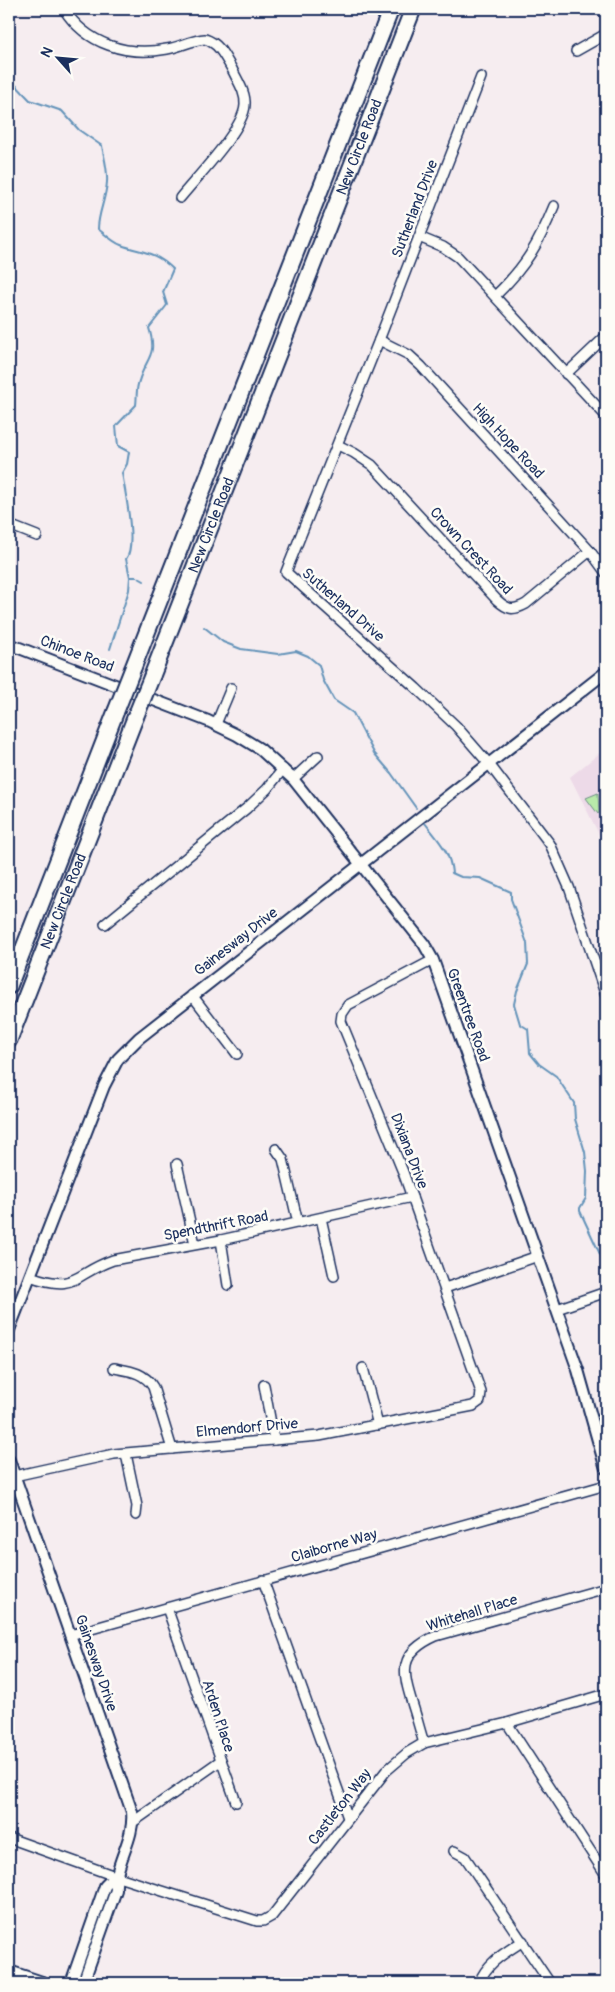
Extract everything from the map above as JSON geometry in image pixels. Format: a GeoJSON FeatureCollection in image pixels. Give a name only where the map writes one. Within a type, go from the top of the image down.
{"type":"FeatureCollection","features":[{"type":"Feature","properties":{"kind":"highway","name":"New Circle Road"},"geometry":{"type":"LineString","coordinates":[[9,986],[391,9]]}},
{"type":"Feature","properties":{"kind":"highway","name":"New Circle Road"},"geometry":{"type":"LineString","coordinates":[[9,1040],[413,9]]}},
{"type":"Feature","properties":{"kind":"main road"},"geometry":{"type":"LineString","coordinates":[[9,1972],[42,1983]]}},
{"type":"Feature","properties":{"kind":"street"},"geometry":{"type":"LineString","coordinates":[[64,9],[84,32],[102,43],[112,46],[146,51],[169,49],[204,39],[220,48],[242,89],[245,103],[244,112],[233,133],[180,198]]}},
{"type":"Feature","properties":{"kind":"street"},"geometry":{"type":"LineString","coordinates":[[576,51],[606,34]]}},
{"type":"Feature","properties":{"kind":"street","name":"Sutherland Drive"},"geometry":{"type":"LineString","coordinates":[[481,77],[338,445],[286,572],[456,726],[489,764],[550,844],[569,887],[606,996]]}},
{"type":"Feature","properties":{"kind":"street"},"geometry":{"type":"LineString","coordinates":[[495,296],[512,279],[534,251],[554,206]]}},
{"type":"Feature","properties":{"kind":"street"},"geometry":{"type":"LineString","coordinates":[[419,237],[451,251],[606,416]]}},
{"type":"Feature","properties":{"kind":"street"},"geometry":{"type":"LineString","coordinates":[[566,374],[606,336]]}},
{"type":"Feature","properties":{"kind":"street","name":"High Hope Road"},"geometry":{"type":"LineString","coordinates":[[379,340],[409,355],[421,366],[590,551],[606,573]]}},
{"type":"Feature","properties":{"kind":"street","name":"Crown Crest Road"},"geometry":{"type":"LineString","coordinates":[[338,445],[354,452],[372,465],[497,600],[510,610],[517,610],[526,604],[590,551]]}},
{"type":"Feature","properties":{"kind":"street"},"geometry":{"type":"LineString","coordinates":[[9,525],[37,536]]}},
{"type":"Feature","properties":{"kind":"street","name":"Chinoe Road"},"geometry":{"type":"LineString","coordinates":[[9,644],[135,693]]}},
{"type":"Feature","properties":{"kind":"street","name":"Gainesway Drive"},"geometry":{"type":"LineString","coordinates":[[9,1330],[111,1070],[129,1047],[192,995],[606,672]]}},
{"type":"Feature","properties":{"kind":"street"},"geometry":{"type":"LineString","coordinates":[[216,724],[231,688]]}},
{"type":"Feature","properties":{"kind":"street","name":"Greentree Road"},"geometry":{"type":"LineString","coordinates":[[135,693],[216,724],[238,735],[260,749],[283,769],[416,933],[433,960],[578,1370],[606,1469]]}},
{"type":"Feature","properties":{"kind":"street"},"geometry":{"type":"LineString","coordinates":[[293,779],[318,756]]}},
{"type":"Feature","properties":{"kind":"street"},"geometry":{"type":"LineString","coordinates":[[105,924],[247,808],[267,789],[283,769]]}},
{"type":"Feature","properties":{"kind":"street","name":"Dixiana Drive"},"geometry":{"type":"LineString","coordinates":[[433,960],[348,1005],[342,1014],[341,1021],[412,1197],[481,1392],[480,1401]]}},
{"type":"Feature","properties":{"kind":"street"},"geometry":{"type":"LineString","coordinates":[[192,995],[237,1054]]}},
{"type":"Feature","properties":{"kind":"street"},"geometry":{"type":"LineString","coordinates":[[276,1149],[283,1159],[298,1223]]}},
{"type":"Feature","properties":{"kind":"street"},"geometry":{"type":"LineString","coordinates":[[177,1164],[195,1244]]}},
{"type":"Feature","properties":{"kind":"street","name":"Spendthrift Road"},"geometry":{"type":"LineString","coordinates":[[30,1276],[52,1283],[69,1282],[113,1260],[221,1240],[412,1197]]}},
{"type":"Feature","properties":{"kind":"street"},"geometry":{"type":"LineString","coordinates":[[321,1218],[334,1276]]}},
{"type":"Feature","properties":{"kind":"street"},"geometry":{"type":"LineString","coordinates":[[221,1240],[228,1285]]}},
{"type":"Feature","properties":{"kind":"street"},"geometry":{"type":"LineString","coordinates":[[445,1288],[538,1256]]}},
{"type":"Feature","properties":{"kind":"street"},"geometry":{"type":"LineString","coordinates":[[557,1309],[606,1292]]}},
{"type":"Feature","properties":{"kind":"street"},"geometry":{"type":"LineString","coordinates":[[114,1368],[135,1372],[148,1379],[153,1387],[172,1449]]}},
{"type":"Feature","properties":{"kind":"street"},"geometry":{"type":"LineString","coordinates":[[364,1368],[378,1425]]}},
{"type":"Feature","properties":{"kind":"street"},"geometry":{"type":"LineString","coordinates":[[264,1385],[274,1440]]}},
{"type":"Feature","properties":{"kind":"street","name":"Elmendorf Drive"},"geometry":{"type":"LineString","coordinates":[[14,1476],[103,1456],[320,1436],[473,1406],[480,1401]]}},
{"type":"Feature","properties":{"kind":"street"},"geometry":{"type":"LineString","coordinates":[[126,1454],[137,1506],[136,1515]]}},
{"type":"Feature","properties":{"kind":"street","name":"Gainesway Drive"},"geometry":{"type":"LineString","coordinates":[[9,1460],[130,1805],[133,1822]]}},
{"type":"Feature","properties":{"kind":"street","name":"Claiborne Way"},"geometry":{"type":"LineString","coordinates":[[70,1635],[606,1485]]}},
{"type":"Feature","properties":{"kind":"street"},"geometry":{"type":"LineString","coordinates":[[263,1580],[348,1818]]}},
{"type":"Feature","properties":{"kind":"street","name":"Whitehall Place"},"geometry":{"type":"LineString","coordinates":[[424,1743],[404,1674],[408,1658],[420,1645],[436,1636],[606,1588]]}},
{"type":"Feature","properties":{"kind":"street","name":"Arden Place"},"geometry":{"type":"LineString","coordinates":[[133,1822],[220,1760],[167,1608]]}},
{"type":"Feature","properties":{"kind":"street","name":"Castleton Way"},"geometry":{"type":"LineString","coordinates":[[9,1838],[115,1876],[257,1921],[263,1921],[272,1916],[386,1771],[407,1753],[424,1743],[507,1723],[606,1694]]}},
{"type":"Feature","properties":{"kind":"street"},"geometry":{"type":"LineString","coordinates":[[507,1723],[606,1875]]}},
{"type":"Feature","properties":{"kind":"street"},"geometry":{"type":"LineString","coordinates":[[220,1760],[236,1802]]}},
{"type":"Feature","properties":{"kind":"street"},"geometry":{"type":"LineString","coordinates":[[83,1983],[116,1890],[115,1876],[133,1822]]}},
{"type":"Feature","properties":{"kind":"street"},"geometry":{"type":"LineString","coordinates":[[454,1851],[465,1857],[550,1983]]}},
{"type":"Feature","properties":{"kind":"street"},"geometry":{"type":"LineString","coordinates":[[71,1983],[105,1886],[115,1876]]}},
{"type":"Feature","properties":{"kind":"street"},"geometry":{"type":"LineString","coordinates":[[479,1983],[487,1967],[495,1959],[523,1942]]}},
{"type":"Feature","properties":{"kind":"shaded area"},"geometry":{"type":"Polygon","coordinates":[[[606,748],[606,848],[570,777],[606,748]]]}},
{"type":"Feature","properties":{"kind":"green space"},"geometry":{"type":"Polygon","coordinates":[[[598,793],[599,813],[598,814],[586,798],[598,793]]]}},
{"type":"Feature","properties":{"kind":"waterway"},"geometry":{"type":"LineString","coordinates":[[9,78],[30,100],[62,111],[79,130],[102,146],[107,182],[98,229],[118,244],[148,253],[173,269],[163,292],[167,305],[149,328],[152,351],[138,384],[136,405],[116,426],[118,446],[129,452],[127,464],[122,473],[130,531],[129,552],[126,559],[130,577],[137,577],[144,581]]}},
{"type":"Feature","properties":{"kind":"waterway"},"geometry":{"type":"LineString","coordinates":[[110,649],[129,590],[130,577]]}},
{"type":"Feature","properties":{"kind":"waterway"},"geometry":{"type":"LineString","coordinates":[[204,627],[223,642],[241,649],[278,654],[296,651],[308,656],[319,665],[323,680],[334,700],[353,713],[374,753],[416,808]]}},
{"type":"Feature","properties":{"kind":"waterway"},"geometry":{"type":"LineString","coordinates":[[425,823],[446,852],[452,873],[461,877],[480,878],[511,892],[511,899],[527,943],[528,964],[514,1004],[520,1024],[528,1029],[530,1053],[539,1064],[556,1076],[574,1103],[575,1119],[585,1152],[587,1171],[586,1198],[580,1211],[606,1267]]}}]}
